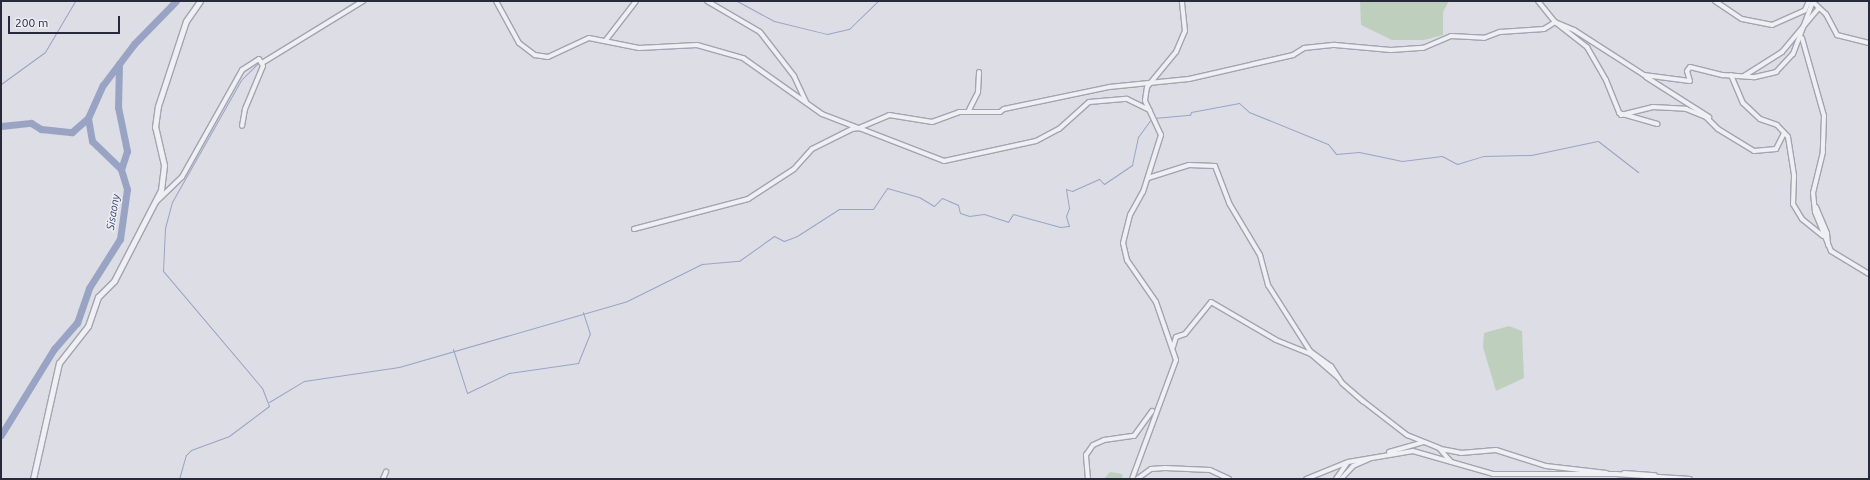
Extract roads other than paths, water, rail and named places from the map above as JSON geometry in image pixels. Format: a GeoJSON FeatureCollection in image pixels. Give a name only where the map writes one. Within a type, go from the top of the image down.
{"type":"FeatureCollection","features":[{"type":"Feature","properties":{"kind":"street"},"geometry":{"type":"LineString","coordinates":[[34,479],[59,363],[88,326],[98,297],[114,281],[156,202],[164,165],[155,127],[158,106],[186,21],[200,1]]}},
{"type":"Feature","properties":{"kind":"street"},"geometry":{"type":"LineString","coordinates":[[156,202],[182,177],[242,70],[261,61],[364,1]]}},
{"type":"Feature","properties":{"kind":"street"},"geometry":{"type":"LineString","coordinates":[[496,1],[519,43],[535,55],[548,57],[589,38],[649,49],[686,43],[730,53],[833,120],[859,128],[944,161],[1036,142],[1059,129],[1089,102],[1127,99],[1150,110]]}},
{"type":"Feature","properties":{"kind":"street"},"geometry":{"type":"LineString","coordinates":[[605,40],[636,1]]}},
{"type":"Feature","properties":{"kind":"street"},"geometry":{"type":"LineString","coordinates":[[707,1],[760,32],[794,76],[807,104]]}},
{"type":"Feature","properties":{"kind":"street"},"geometry":{"type":"LineString","coordinates":[[1132,479],[1160,399],[1175,365],[1172,349],[1156,302],[1127,260],[1122,243],[1133,206],[1148,178],[1161,135],[1145,100],[1151,82],[1176,52],[1185,31],[1182,1]]}},
{"type":"Feature","properties":{"kind":"street"},"geometry":{"type":"LineString","coordinates":[[1538,1],[1555,22],[1587,47],[1621,115],[1657,124]]}},
{"type":"Feature","properties":{"kind":"street"},"geometry":{"type":"LineString","coordinates":[[1714,1],[1742,19],[1772,25],[1805,10],[1809,1]]}},
{"type":"Feature","properties":{"kind":"street"},"geometry":{"type":"LineString","coordinates":[[1644,75],[1690,81],[1687,71],[1690,68],[1742,77],[1776,72],[1793,54],[1802,38],[1804,27],[1814,2]]}},
{"type":"Feature","properties":{"kind":"street"},"geometry":{"type":"LineString","coordinates":[[1814,2],[1818,9],[1826,14],[1837,35],[1869,43]]}},
{"type":"Feature","properties":{"kind":"street"},"geometry":{"type":"LineString","coordinates":[[1742,77],[1782,52],[1818,9]]}},
{"type":"Feature","properties":{"kind":"street"},"geometry":{"type":"LineString","coordinates":[[634,229],[748,199],[794,169],[812,149],[831,137],[859,128],[889,115],[932,122],[969,110],[1000,112],[1004,108],[1109,87],[1189,79],[1293,55],[1304,48],[1335,45],[1391,50],[1423,48],[1451,36],[1484,38],[1500,32],[1544,29],[1555,22]]}},
{"type":"Feature","properties":{"kind":"street"},"geometry":{"type":"LineString","coordinates":[[1555,22],[1574,30],[1692,104],[1712,122],[1718,130],[1754,151],[1776,149],[1784,133]]}},
{"type":"Feature","properties":{"kind":"street"},"geometry":{"type":"LineString","coordinates":[[1802,38],[1824,116],[1823,152],[1813,193],[1823,236],[1828,246],[1843,261],[1869,274]]}},
{"type":"Feature","properties":{"kind":"street"},"geometry":{"type":"LineString","coordinates":[[242,126],[261,61]]}},
{"type":"Feature","properties":{"kind":"street"},"geometry":{"type":"LineString","coordinates":[[969,110],[978,92],[979,72]]}},
{"type":"Feature","properties":{"kind":"street"},"geometry":{"type":"LineString","coordinates":[[1731,75],[1743,103],[1760,119],[1776,125],[1784,133],[1794,176],[1793,204],[1802,218],[1823,236]]}},
{"type":"Feature","properties":{"kind":"street"},"geometry":{"type":"LineString","coordinates":[[1621,115],[1653,107],[1682,108],[1712,122]]}},
{"type":"Feature","properties":{"kind":"street"},"geometry":{"type":"LineString","coordinates":[[1148,178],[1189,165],[1215,166],[1229,203],[1260,255],[1268,285],[1310,351],[1331,366],[1339,378]]}},
{"type":"Feature","properties":{"kind":"street"},"geometry":{"type":"LineString","coordinates":[[1815,205],[1827,233],[1828,246]]}},
{"type":"Feature","properties":{"kind":"street"},"geometry":{"type":"LineString","coordinates":[[1172,349],[1176,337],[1185,334],[1211,302],[1268,336],[1311,354],[1363,401],[1423,442],[1439,448],[1461,453],[1496,450],[1540,464],[1614,474],[1690,479]]}},
{"type":"Feature","properties":{"kind":"street"},"geometry":{"type":"LineString","coordinates":[[1088,479],[1087,451],[1104,440],[1134,436],[1160,399]]}},
{"type":"Feature","properties":{"kind":"street"},"geometry":{"type":"LineString","coordinates":[[1306,479],[1348,462],[1384,454],[1423,442]]}},
{"type":"Feature","properties":{"kind":"street"},"geometry":{"type":"LineString","coordinates":[[1439,448],[1451,462]]}},
{"type":"Feature","properties":{"kind":"street"},"geometry":{"type":"LineString","coordinates":[[1384,454],[1413,451],[1493,474],[1614,474]]}},
{"type":"Feature","properties":{"kind":"street"},"geometry":{"type":"LineString","coordinates":[[1341,479],[1353,466],[1371,457]]}},
{"type":"Feature","properties":{"kind":"street"},"geometry":{"type":"LineString","coordinates":[[1336,479],[1348,462]]}},
{"type":"Feature","properties":{"kind":"street"},"geometry":{"type":"LineString","coordinates":[[1137,479],[1151,470],[1165,468],[1210,470],[1229,479]]}},
{"type":"Feature","properties":{"kind":"street"},"geometry":{"type":"LineString","coordinates":[[383,479],[386,472]]}},
{"type":"Feature","properties":{"kind":"waterway"},"geometry":{"type":"LineString","coordinates":[[1,84],[45,52],[75,1]]}},
{"type":"Feature","properties":{"kind":"waterway","name":"Sisaony"},"geometry":{"type":"LineString","coordinates":[[1,435],[54,349],[77,323],[89,288],[120,239],[127,189],[121,169],[92,141],[88,118],[103,85],[134,44],[176,1]]}},
{"type":"Feature","properties":{"kind":"waterway"},"geometry":{"type":"LineString","coordinates":[[262,60],[356,1]]}},
{"type":"Feature","properties":{"kind":"waterway"},"geometry":{"type":"LineString","coordinates":[[737,1],[774,21],[827,34],[849,29],[878,1]]}},
{"type":"Feature","properties":{"kind":"waterway"},"geometry":{"type":"LineString","coordinates":[[179,479],[186,455],[191,450],[229,436],[269,406],[262,388],[163,271],[165,228],[172,202],[241,80],[259,62]]}},
{"type":"Feature","properties":{"kind":"waterway"},"geometry":{"type":"LineString","coordinates":[[119,64],[118,107],[127,151],[121,169]]}},
{"type":"Feature","properties":{"kind":"waterway"},"geometry":{"type":"LineString","coordinates":[[1154,118],[1190,115],[1191,112],[1239,103],[1249,112],[1328,144],[1336,154],[1359,152],[1402,161],[1442,156],[1457,164],[1483,156],[1531,155],[1598,141],[1638,172]]}},
{"type":"Feature","properties":{"kind":"waterway"},"geometry":{"type":"LineString","coordinates":[[1,126],[31,123],[41,129],[72,132],[88,118]]}},
{"type":"Feature","properties":{"kind":"waterway"},"geometry":{"type":"LineString","coordinates":[[269,402],[304,381],[399,367],[627,301],[702,264],[739,261],[774,236],[784,241],[797,236],[839,209],[873,209],[887,188],[919,197],[934,206],[942,198],[958,205],[960,213],[969,216],[984,214],[1008,222],[1013,214],[1060,227],[1069,226],[1066,216],[1069,208],[1066,189],[1072,191],[1099,179],[1104,184],[1132,165],[1138,137],[1151,119]]}},
{"type":"Feature","properties":{"kind":"waterway"},"geometry":{"type":"LineString","coordinates":[[453,349],[467,393],[509,373],[578,363],[590,334],[583,312]]}}]}
